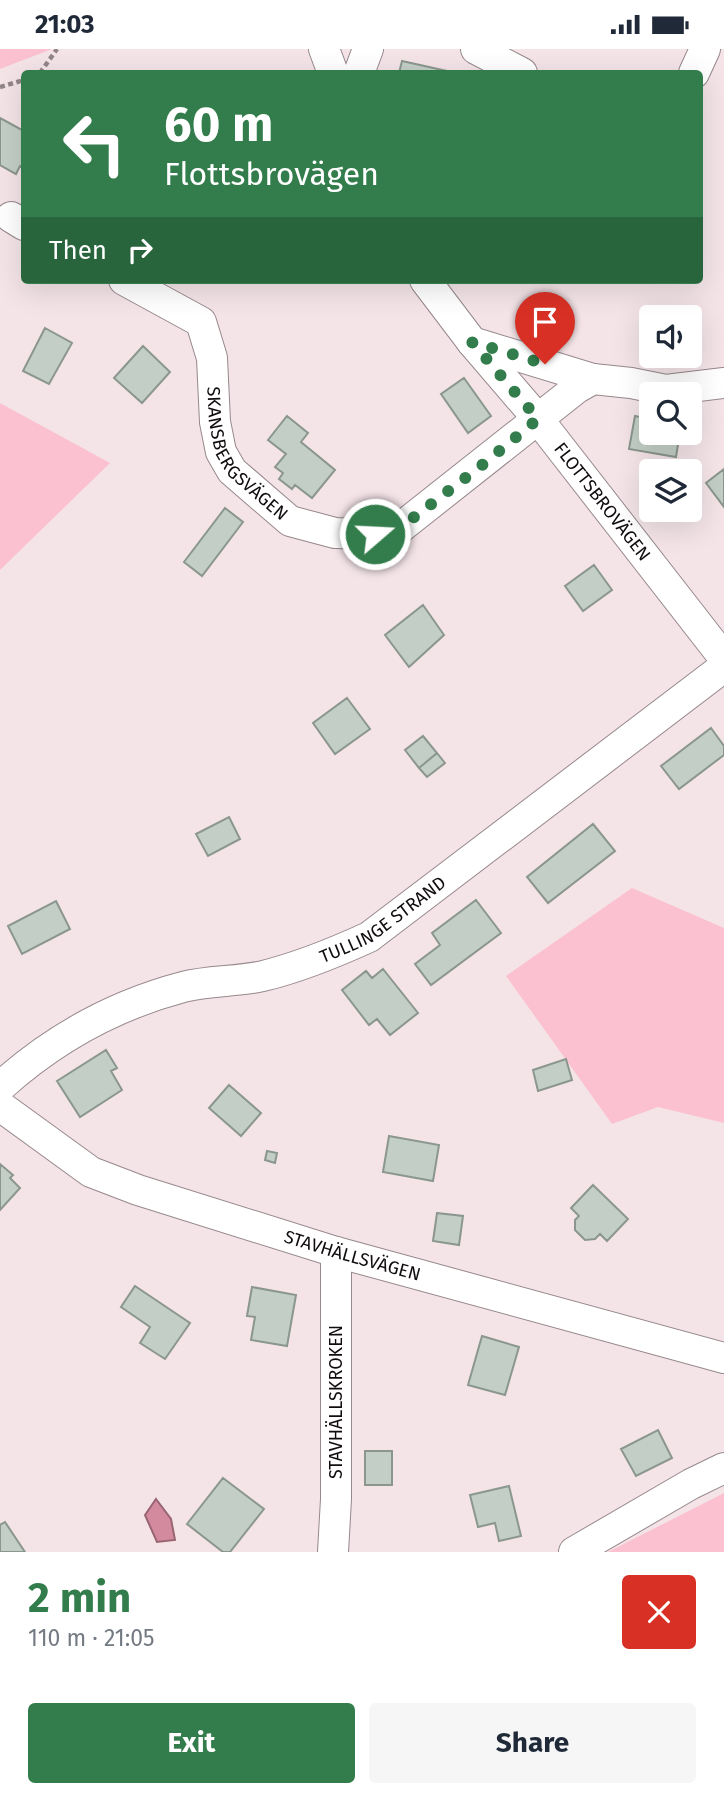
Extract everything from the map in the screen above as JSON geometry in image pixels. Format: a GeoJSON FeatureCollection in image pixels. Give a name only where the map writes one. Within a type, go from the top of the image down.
{"type":"FeatureCollection","features":[{"type":"Feature","properties":{"kind":"street"},"geometry":{"type":"LineString","coordinates":[[324,49],[332,70]]}},
{"type":"Feature","properties":{"kind":"street"},"geometry":{"type":"LineString","coordinates":[[360,70],[368,49]]}},
{"type":"Feature","properties":{"kind":"street"},"geometry":{"type":"LineString","coordinates":[[476,49],[516,70]]}},
{"type":"Feature","properties":{"kind":"street"},"geometry":{"type":"LineString","coordinates":[[695,70],[705,49]]}},
{"type":"Feature","properties":{"kind":"street","name":"SKANSBERGSVÄGEN"},"geometry":{"type":"LineString","coordinates":[[131,284],[201,322],[212,358],[215,422],[221,452],[232,471],[290,521],[335,533],[375,534],[400,528],[577,388],[593,380]]}},
{"type":"Feature","properties":{"kind":"street","name":"FLOTTSBROVÄGEN"},"geometry":{"type":"LineString","coordinates":[[428,284],[472,342],[538,419],[724,658]]}},
{"type":"Feature","properties":{"kind":"street"},"geometry":{"type":"LineString","coordinates":[[472,342],[593,380],[631,383],[666,390],[724,383]]}},
{"type":"Feature","properties":{"kind":"street","name":"TULLINGE STRAND"},"geometry":{"type":"LineString","coordinates":[[0,1087],[22,1067],[65,1037],[150,997],[186,986],[261,976],[318,960],[369,937],[391,923],[724,667]]}},
{"type":"Feature","properties":{"kind":"street","name":"STAVHÄLLSVÄGEN"},"geometry":{"type":"LineString","coordinates":[[0,1106],[91,1172],[138,1190],[336,1252],[724,1358]]}},
{"type":"Feature","properties":{"kind":"street","name":"STAVHÄLLSKROKEN"},"geometry":{"type":"LineString","coordinates":[[333,1552],[336,1252]]}},
{"type":"Feature","properties":{"kind":"street"},"geometry":{"type":"LineString","coordinates":[[574,1552],[691,1484],[724,1468]]}},
{"type":"Feature","properties":{"kind":"path"},"geometry":{"type":"LineString","coordinates":[[42,70],[57,49]]}},
{"type":"Feature","properties":{"kind":"path"},"geometry":{"type":"LineString","coordinates":[[0,87],[21,81]]}},
{"type":"Feature","properties":{"kind":"shaded area"},"geometry":{"type":"Polygon","coordinates":[[[0,49],[52,49],[0,69],[0,49]]]}},
{"type":"Feature","properties":{"kind":"shaded area"},"geometry":{"type":"Polygon","coordinates":[[[0,403],[110,463],[0,570],[0,403]]]}},
{"type":"Feature","properties":{"kind":"shaded area"},"geometry":{"type":"Polygon","coordinates":[[[632,888],[724,928],[724,1123],[658,1107],[612,1124],[506,976],[632,888]]]}},
{"type":"Feature","properties":{"kind":"shaded area"},"geometry":{"type":"Polygon","coordinates":[[[724,1493],[724,1552],[608,1552],[724,1493]]]}},
{"type":"Feature","properties":{"kind":"shaded area"},"geometry":{"type":"Polygon","coordinates":[[[156,1499],[171,1519],[175,1540],[157,1542],[145,1515],[156,1499]]]}},
{"type":"Feature","properties":{"kind":"building"},"geometry":{"type":"Polygon","coordinates":[[[402,61],[442,70],[400,70],[402,61]]]}},
{"type":"Feature","properties":{"kind":"building"},"geometry":{"type":"Polygon","coordinates":[[[0,118],[21,129],[21,167],[16,174],[0,165],[0,118]]]}},
{"type":"Feature","properties":{"kind":"building"},"geometry":{"type":"Polygon","coordinates":[[[45,328],[72,343],[49,384],[23,371],[45,328]]]}},
{"type":"Feature","properties":{"kind":"building"},"geometry":{"type":"Polygon","coordinates":[[[143,346],[170,372],[142,403],[114,378],[143,346]]]}},
{"type":"Feature","properties":{"kind":"building"},"geometry":{"type":"Polygon","coordinates":[[[464,378],[491,416],[468,433],[441,394],[464,378]]]}},
{"type":"Feature","properties":{"kind":"building"},"geometry":{"type":"Polygon","coordinates":[[[287,416],[308,433],[301,442],[335,470],[312,498],[295,485],[292,489],[279,479],[283,473],[275,467],[286,454],[268,440],[287,416]]]}},
{"type":"Feature","properties":{"kind":"building"},"geometry":{"type":"Polygon","coordinates":[[[635,416],[639,417],[639,445],[678,445],[676,457],[629,449],[635,416]]]}},
{"type":"Feature","properties":{"kind":"building"},"geometry":{"type":"Polygon","coordinates":[[[724,469],[724,507],[706,483],[724,469]]]}},
{"type":"Feature","properties":{"kind":"building"},"geometry":{"type":"Polygon","coordinates":[[[225,508],[243,522],[202,576],[184,562],[225,508]]]}},
{"type":"Feature","properties":{"kind":"building"},"geometry":{"type":"Polygon","coordinates":[[[594,565],[612,590],[583,611],[565,586],[594,565]]]}},
{"type":"Feature","properties":{"kind":"building"},"geometry":{"type":"Polygon","coordinates":[[[423,605],[444,635],[409,667],[385,635],[423,605]]]}},
{"type":"Feature","properties":{"kind":"building"},"geometry":{"type":"Polygon","coordinates":[[[347,698],[370,729],[335,754],[313,723],[347,698]]]}},
{"type":"Feature","properties":{"kind":"building"},"geometry":{"type":"Polygon","coordinates":[[[711,728],[724,746],[724,755],[679,789],[661,766],[711,728]]]}},
{"type":"Feature","properties":{"kind":"building"},"geometry":{"type":"Polygon","coordinates":[[[423,736],[437,753],[419,768],[405,750],[423,736]]]}},
{"type":"Feature","properties":{"kind":"building"},"geometry":{"type":"Polygon","coordinates":[[[437,753],[445,763],[427,777],[419,768],[437,753]]]}},
{"type":"Feature","properties":{"kind":"building"},"geometry":{"type":"Polygon","coordinates":[[[229,817],[240,839],[208,856],[196,834],[229,817]]]}},
{"type":"Feature","properties":{"kind":"building"},"geometry":{"type":"Polygon","coordinates":[[[593,824],[615,851],[548,903],[527,877],[593,824]]]}},
{"type":"Feature","properties":{"kind":"building"},"geometry":{"type":"Polygon","coordinates":[[[476,900],[501,933],[431,985],[415,964],[440,945],[432,933],[476,900]]]}},
{"type":"Feature","properties":{"kind":"building"},"geometry":{"type":"Polygon","coordinates":[[[56,901],[70,929],[22,954],[8,926],[56,901]]]}},
{"type":"Feature","properties":{"kind":"building"},"geometry":{"type":"Polygon","coordinates":[[[383,969],[418,1013],[390,1035],[377,1019],[369,1025],[342,990],[366,971],[372,978],[383,969]]]}},
{"type":"Feature","properties":{"kind":"building"},"geometry":{"type":"Polygon","coordinates":[[[106,1050],[117,1068],[111,1071],[122,1090],[80,1117],[57,1081],[106,1050]]]}},
{"type":"Feature","properties":{"kind":"building"},"geometry":{"type":"Polygon","coordinates":[[[566,1059],[572,1080],[538,1091],[533,1070],[566,1059]]]}},
{"type":"Feature","properties":{"kind":"building"},"geometry":{"type":"Polygon","coordinates":[[[229,1085],[261,1113],[241,1136],[209,1108],[229,1085]]]}},
{"type":"Feature","properties":{"kind":"building"},"geometry":{"type":"Polygon","coordinates":[[[389,1136],[439,1145],[433,1181],[383,1172],[389,1136]]]}},
{"type":"Feature","properties":{"kind":"building"},"geometry":{"type":"Polygon","coordinates":[[[267,1151],[277,1153],[275,1163],[265,1160],[267,1151]]]}},
{"type":"Feature","properties":{"kind":"building"},"geometry":{"type":"Polygon","coordinates":[[[0,1164],[13,1175],[10,1178],[20,1188],[0,1210],[0,1164]]]}},
{"type":"Feature","properties":{"kind":"building"},"geometry":{"type":"Polygon","coordinates":[[[593,1185],[628,1219],[607,1241],[600,1234],[595,1239],[585,1240],[575,1230],[575,1220],[579,1216],[571,1208],[593,1185]]]}},
{"type":"Feature","properties":{"kind":"building"},"geometry":{"type":"Polygon","coordinates":[[[437,1213],[463,1216],[459,1245],[433,1241],[437,1213]]]}},
{"type":"Feature","properties":{"kind":"building"},"geometry":{"type":"Polygon","coordinates":[[[135,1286],[190,1323],[165,1359],[140,1343],[150,1327],[121,1307],[135,1286]]]}},
{"type":"Feature","properties":{"kind":"building"},"geometry":{"type":"Polygon","coordinates":[[[252,1287],[296,1295],[287,1346],[251,1340],[255,1317],[247,1316],[252,1287]]]}},
{"type":"Feature","properties":{"kind":"building"},"geometry":{"type":"Polygon","coordinates":[[[482,1336],[519,1347],[505,1395],[468,1385],[482,1336]]]}},
{"type":"Feature","properties":{"kind":"building"},"geometry":{"type":"Polygon","coordinates":[[[658,1430],[672,1458],[636,1476],[621,1449],[658,1430]]]}},
{"type":"Feature","properties":{"kind":"building"},"geometry":{"type":"Polygon","coordinates":[[[365,1451],[392,1451],[392,1485],[365,1485],[365,1451]]]}},
{"type":"Feature","properties":{"kind":"building"},"geometry":{"type":"Polygon","coordinates":[[[223,1478],[264,1509],[230,1552],[223,1552],[187,1524],[223,1478]]]}},
{"type":"Feature","properties":{"kind":"building"},"geometry":{"type":"Polygon","coordinates":[[[509,1486],[521,1536],[499,1541],[495,1523],[478,1527],[470,1495],[509,1486]]]}},
{"type":"Feature","properties":{"kind":"building"},"geometry":{"type":"Polygon","coordinates":[[[5,1522],[25,1552],[0,1552],[0,1525],[5,1522]]]}},
{"type":"Feature","properties":{"kind":"route"},"geometry":{"type":"LineString","coordinates":[[375,534],[400,528],[538,419],[472,342],[545,364]]}}]}
